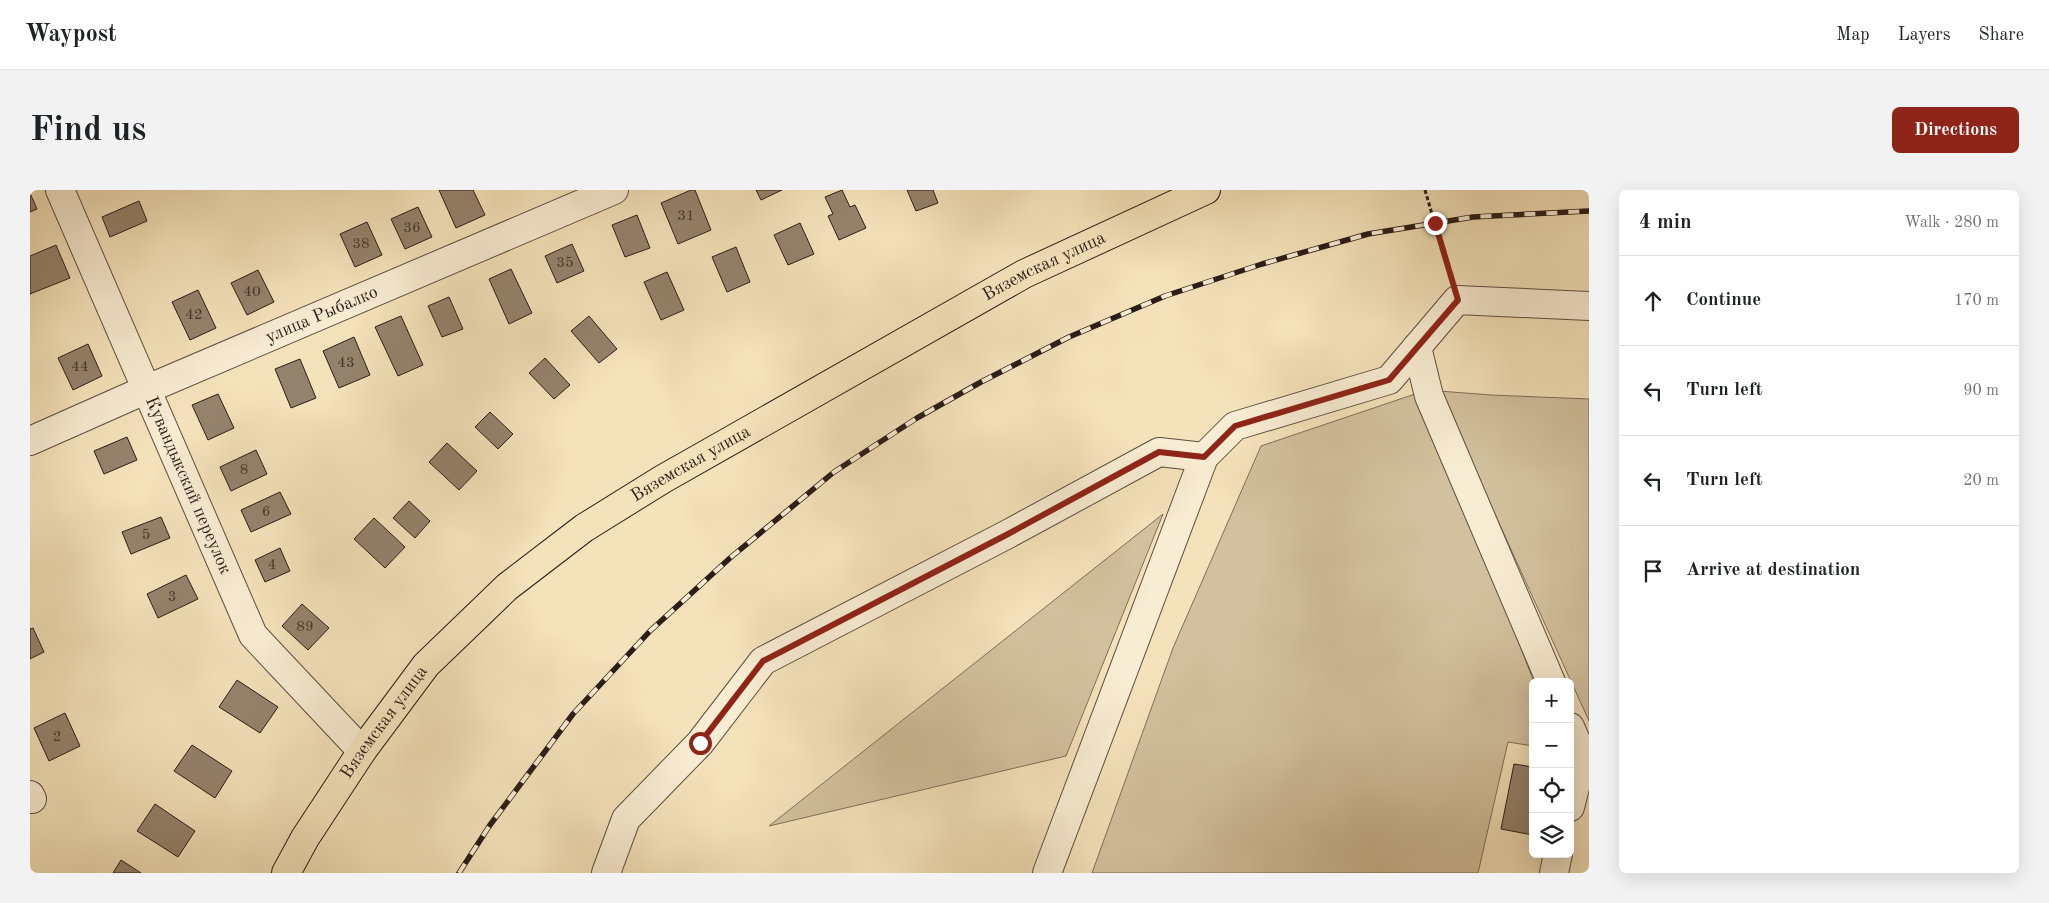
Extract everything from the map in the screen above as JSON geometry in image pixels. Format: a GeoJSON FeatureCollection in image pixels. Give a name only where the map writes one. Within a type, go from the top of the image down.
{"type":"FeatureCollection","features":[{"type":"Feature","properties":{"kind":"main road","name":"Вяземская улица"},"geometry":{"type":"LineString","coordinates":[[286,873],[305,838],[362,751],[426,665],[506,587],[584,528],[663,479],[1024,274],[1200,191]]}},
{"type":"Feature","properties":{"kind":"street","name":"Кувандыкский переулок"},"geometry":{"type":"LineString","coordinates":[[60,190],[145,390],[253,635],[362,751]]}},
{"type":"Feature","properties":{"kind":"street","name":"улица Рыбалко"},"geometry":{"type":"LineString","coordinates":[[30,441],[614,190]]}},
{"type":"Feature","properties":{"kind":"street"},"geometry":{"type":"LineString","coordinates":[[1047,873],[1204,457],[1235,426],[1389,380],[1458,300],[1589,306]]}},
{"type":"Feature","properties":{"kind":"street"},"geometry":{"type":"LineString","coordinates":[[1417,347],[1429,396],[1549,678]]}},
{"type":"Feature","properties":{"kind":"street"},"geometry":{"type":"LineString","coordinates":[[606,873],[626,819],[700,743],[763,661],[999,539],[1159,452],[1204,457]]}},
{"type":"Feature","properties":{"kind":"street"},"geometry":{"type":"LineString","coordinates":[[1574,736],[1583,756],[1574,791]]}},
{"type":"Feature","properties":{"kind":"street"},"geometry":{"type":"LineString","coordinates":[[1554,873],[1557,858]]}},
{"type":"Feature","properties":{"kind":"path"},"geometry":{"type":"LineString","coordinates":[[1426,190],[1458,300]]}},
{"type":"Feature","properties":{"kind":"shaded area"},"geometry":{"type":"Polygon","coordinates":[[[1439,391],[1589,399],[1589,721],[1574,688],[1574,678],[1569,678],[1439,391]]]}},
{"type":"Feature","properties":{"kind":"shaded area"},"geometry":{"type":"Polygon","coordinates":[[[1415,394],[1480,543],[1532,678],[1529,678],[1529,745],[1508,742],[1478,873],[1092,873],[1173,648],[1261,446],[1415,394]]]}},
{"type":"Feature","properties":{"kind":"shaded area"},"geometry":{"type":"Polygon","coordinates":[[[1163,514],[1066,756],[769,826],[1163,514]]]}},
{"type":"Feature","properties":{"kind":"building"},"geometry":{"type":"Polygon","coordinates":[[[439,190],[473,190],[485,215],[456,228],[439,190]]]}},
{"type":"Feature","properties":{"kind":"building"},"geometry":{"type":"Polygon","coordinates":[[[695,190],[711,230],[678,244],[661,203],[695,190]]]}},
{"type":"Feature","properties":{"kind":"building"},"geometry":{"type":"Polygon","coordinates":[[[756,190],[782,190],[761,200],[756,190]]]}},
{"type":"Feature","properties":{"kind":"building"},"geometry":{"type":"Polygon","coordinates":[[[842,190],[850,207],[855,205],[866,228],[839,240],[828,216],[833,214],[825,197],[842,190]]]}},
{"type":"Feature","properties":{"kind":"building"},"geometry":{"type":"Polygon","coordinates":[[[907,190],[933,190],[938,203],[916,211],[907,190]]]}},
{"type":"Feature","properties":{"kind":"building"},"geometry":{"type":"Polygon","coordinates":[[[30,193],[37,209],[30,212],[30,193]]]}},
{"type":"Feature","properties":{"kind":"building"},"geometry":{"type":"Polygon","coordinates":[[[139,201],[147,221],[110,237],[102,217],[139,201]]]}},
{"type":"Feature","properties":{"kind":"building"},"geometry":{"type":"Polygon","coordinates":[[[418,207],[432,237],[405,249],[391,219],[418,207]]]}},
{"type":"Feature","properties":{"kind":"building"},"geometry":{"type":"Polygon","coordinates":[[[637,215],[650,248],[625,257],[612,225],[637,215]]]}},
{"type":"Feature","properties":{"kind":"building"},"geometry":{"type":"Polygon","coordinates":[[[367,222],[382,255],[355,267],[340,234],[367,222]]]}},
{"type":"Feature","properties":{"kind":"building"},"geometry":{"type":"Polygon","coordinates":[[[800,223],[814,254],[788,265],[774,235],[800,223]]]}},
{"type":"Feature","properties":{"kind":"building"},"geometry":{"type":"Polygon","coordinates":[[[572,244],[584,271],[557,283],[545,256],[572,244]]]}},
{"type":"Feature","properties":{"kind":"building"},"geometry":{"type":"Polygon","coordinates":[[[56,245],[70,278],[30,294],[30,256],[56,245]]]}},
{"type":"Feature","properties":{"kind":"building"},"geometry":{"type":"Polygon","coordinates":[[[736,247],[750,282],[727,292],[712,257],[736,247]]]}},
{"type":"Feature","properties":{"kind":"building"},"geometry":{"type":"Polygon","coordinates":[[[511,269],[532,313],[509,324],[489,279],[511,269]]]}},
{"type":"Feature","properties":{"kind":"building"},"geometry":{"type":"Polygon","coordinates":[[[258,270],[274,302],[247,315],[231,283],[258,270]]]}},
{"type":"Feature","properties":{"kind":"building"},"geometry":{"type":"Polygon","coordinates":[[[667,272],[684,310],[661,320],[644,282],[667,272]]]}},
{"type":"Feature","properties":{"kind":"building"},"geometry":{"type":"Polygon","coordinates":[[[198,290],[216,328],[190,340],[172,302],[198,290]]]}},
{"type":"Feature","properties":{"kind":"building"},"geometry":{"type":"Polygon","coordinates":[[[449,297],[463,329],[442,337],[428,306],[449,297]]]}},
{"type":"Feature","properties":{"kind":"building"},"geometry":{"type":"Polygon","coordinates":[[[401,316],[423,365],[398,376],[375,327],[401,316]]]}},
{"type":"Feature","properties":{"kind":"building"},"geometry":{"type":"Polygon","coordinates":[[[589,316],[617,349],[599,363],[571,331],[589,316]]]}},
{"type":"Feature","properties":{"kind":"building"},"geometry":{"type":"Polygon","coordinates":[[[354,337],[370,375],[339,388],[323,351],[354,337]]]}},
{"type":"Feature","properties":{"kind":"building"},"geometry":{"type":"Polygon","coordinates":[[[88,344],[102,376],[73,390],[58,358],[88,344]]]}},
{"type":"Feature","properties":{"kind":"building"},"geometry":{"type":"Polygon","coordinates":[[[545,358],[570,385],[554,399],[529,373],[545,358]]]}},
{"type":"Feature","properties":{"kind":"building"},"geometry":{"type":"Polygon","coordinates":[[[300,359],[316,398],[291,408],[275,369],[300,359]]]}},
{"type":"Feature","properties":{"kind":"building"},"geometry":{"type":"Polygon","coordinates":[[[218,394],[234,428],[208,440],[192,405],[218,394]]]}},
{"type":"Feature","properties":{"kind":"building"},"geometry":{"type":"Polygon","coordinates":[[[490,412],[513,434],[498,449],[475,427],[490,412]]]}},
{"type":"Feature","properties":{"kind":"building"},"geometry":{"type":"Polygon","coordinates":[[[127,437],[137,460],[104,474],[94,451],[127,437]]]}},
{"type":"Feature","properties":{"kind":"building"},"geometry":{"type":"Polygon","coordinates":[[[447,443],[477,471],[459,490],[429,462],[447,443]]]}},
{"type":"Feature","properties":{"kind":"building"},"geometry":{"type":"Polygon","coordinates":[[[256,450],[267,474],[231,491],[220,467],[256,450]]]}},
{"type":"Feature","properties":{"kind":"building"},"geometry":{"type":"Polygon","coordinates":[[[280,492],[291,514],[251,532],[241,510],[280,492]]]}},
{"type":"Feature","properties":{"kind":"building"},"geometry":{"type":"Polygon","coordinates":[[[409,501],[430,521],[415,538],[393,518],[409,501]]]}},
{"type":"Feature","properties":{"kind":"building"},"geometry":{"type":"Polygon","coordinates":[[[161,517],[170,538],[131,554],[122,532],[161,517]]]}},
{"type":"Feature","properties":{"kind":"building"},"geometry":{"type":"Polygon","coordinates":[[[374,518],[405,547],[385,568],[354,539],[374,518]]]}},
{"type":"Feature","properties":{"kind":"building"},"geometry":{"type":"Polygon","coordinates":[[[280,548],[290,571],[265,582],[255,560],[280,548]]]}},
{"type":"Feature","properties":{"kind":"building"},"geometry":{"type":"Polygon","coordinates":[[[186,575],[198,599],[158,618],[147,594],[186,575]]]}},
{"type":"Feature","properties":{"kind":"building"},"geometry":{"type":"Polygon","coordinates":[[[302,604],[329,628],[308,650],[282,626],[302,604]]]}},
{"type":"Feature","properties":{"kind":"building"},"geometry":{"type":"Polygon","coordinates":[[[33,628],[44,652],[30,659],[30,629],[33,628]]]}},
{"type":"Feature","properties":{"kind":"building"},"geometry":{"type":"Polygon","coordinates":[[[237,680],[278,707],[260,733],[219,707],[237,680]]]}},
{"type":"Feature","properties":{"kind":"building"},"geometry":{"type":"Polygon","coordinates":[[[65,713],[80,746],[49,761],[34,728],[65,713]]]}},
{"type":"Feature","properties":{"kind":"building"},"geometry":{"type":"Polygon","coordinates":[[[192,745],[232,771],[215,798],[174,771],[192,745]]]}},
{"type":"Feature","properties":{"kind":"building"},"geometry":{"type":"Polygon","coordinates":[[[1514,764],[1529,766],[1529,834],[1501,829],[1514,764]]]}},
{"type":"Feature","properties":{"kind":"building"},"geometry":{"type":"Polygon","coordinates":[[[155,804],[195,831],[178,857],[137,831],[155,804]]]}},
{"type":"Feature","properties":{"kind":"building"},"geometry":{"type":"Polygon","coordinates":[[[121,860],[141,873],[113,873],[121,860]]]}},
{"type":"Feature","properties":{"kind":"railway"},"geometry":{"type":"LineString","coordinates":[[459,873],[490,825],[573,714],[650,631],[730,558],[834,472],[917,418],[981,382],[1069,337],[1165,296],[1262,264],[1368,234],[1473,217],[1589,211]]}},
{"type":"Feature","properties":{"kind":"route"},"geometry":{"type":"LineString","coordinates":[[700,743],[763,661],[1008,534],[1159,452],[1204,457],[1235,426],[1389,380],[1458,300],[1435,223]]}}]}
